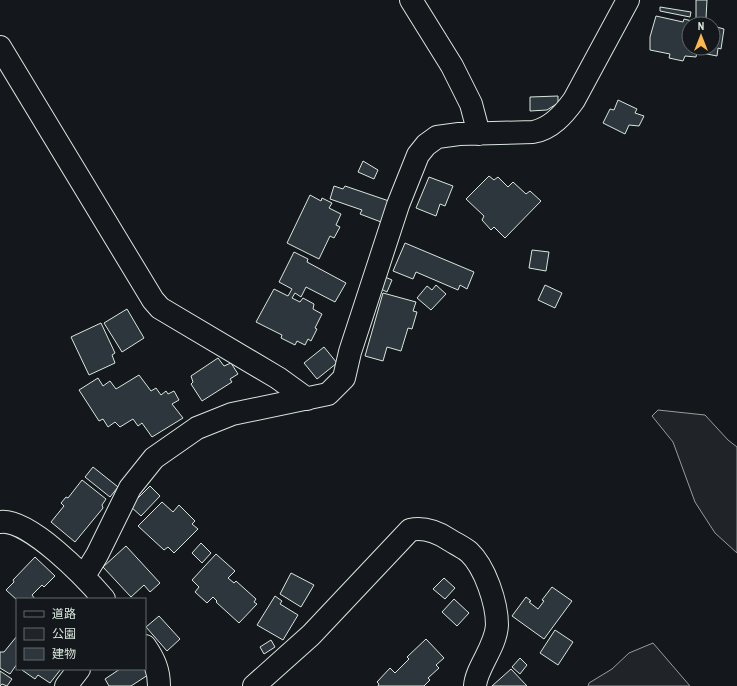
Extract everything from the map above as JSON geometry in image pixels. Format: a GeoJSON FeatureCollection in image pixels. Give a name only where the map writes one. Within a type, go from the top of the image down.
{"type":"FeatureCollection","features":[{"type":"Feature","properties":{"kind":"street"},"geometry":{"type":"LineString","coordinates":[[411,0],[456,72],[472,104],[479,134]]}},
{"type":"Feature","properties":{"kind":"street"},"geometry":{"type":"LineString","coordinates":[[84,576],[97,556],[130,488],[154,458],[197,428],[232,414],[328,394],[344,378],[352,346],[398,205],[418,155],[426,145],[437,137],[532,132],[541,131],[550,126],[566,111],[574,100],[628,0]]}},
{"type":"Feature","properties":{"kind":"street"},"geometry":{"type":"LineString","coordinates":[[0,47],[153,300],[160,308],[278,378],[307,399]]}},
{"type":"Feature","properties":{"kind":"street"},"geometry":{"type":"LineString","coordinates":[[0,522],[16,524],[31,531],[84,576],[103,598]]}},
{"type":"Feature","properties":{"kind":"street"},"geometry":{"type":"LineString","coordinates":[[254,686],[311,635],[410,530],[419,528],[441,535],[469,552],[485,577],[493,594],[497,625],[495,637],[475,686]]}},
{"type":"Feature","properties":{"kind":"street"},"geometry":{"type":"LineString","coordinates":[[146,647],[155,660],[159,676],[159,686]]}},
{"type":"Feature","properties":{"kind":"street"},"geometry":{"type":"LineString","coordinates":[[66,686],[79,670]]}},
{"type":"Feature","properties":{"kind":"green space"},"geometry":{"type":"Polygon","coordinates":[[[658,410],[705,415],[728,440],[737,447],[737,553],[715,533],[695,502],[673,442],[652,416],[658,410]]]}},
{"type":"Feature","properties":{"kind":"green space"},"geometry":{"type":"Polygon","coordinates":[[[653,643],[690,686],[588,686],[589,683],[612,669],[629,653],[653,643]]]}},
{"type":"Feature","properties":{"kind":"building"},"geometry":{"type":"Polygon","coordinates":[[[696,0],[707,0],[706,16],[696,16],[696,0]]]}},
{"type":"Feature","properties":{"kind":"building"},"geometry":{"type":"Polygon","coordinates":[[[660,7],[691,12],[690,16],[685,16],[660,11],[660,7]]]}},
{"type":"Feature","properties":{"kind":"building"},"geometry":{"type":"Polygon","coordinates":[[[656,16],[681,22],[681,56],[685,56],[683,61],[669,58],[670,54],[650,50],[650,37],[656,16]]]}},
{"type":"Feature","properties":{"kind":"building"},"geometry":{"type":"Polygon","coordinates":[[[721,28],[724,29],[721,49],[721,28]]]}},
{"type":"Feature","properties":{"kind":"building"},"geometry":{"type":"Polygon","coordinates":[[[558,96],[558,103],[547,110],[530,111],[530,97],[558,96]]]}},
{"type":"Feature","properties":{"kind":"building"},"geometry":{"type":"Polygon","coordinates":[[[618,100],[637,109],[635,113],[644,116],[639,126],[629,125],[625,134],[603,123],[610,109],[614,110],[618,100]]]}},
{"type":"Feature","properties":{"kind":"building"},"geometry":{"type":"Polygon","coordinates":[[[363,161],[378,170],[374,179],[358,172],[363,161]]]}},
{"type":"Feature","properties":{"kind":"building"},"geometry":{"type":"Polygon","coordinates":[[[489,176],[494,180],[498,177],[508,187],[513,182],[526,194],[530,191],[541,201],[505,238],[494,227],[491,230],[482,220],[484,216],[466,199],[489,176]]]}},
{"type":"Feature","properties":{"kind":"building"},"geometry":{"type":"Polygon","coordinates":[[[429,177],[453,186],[445,206],[440,204],[436,216],[416,208],[429,177]]]}},
{"type":"Feature","properties":{"kind":"building"},"geometry":{"type":"Polygon","coordinates":[[[334,186],[343,189],[345,186],[389,201],[381,222],[360,214],[362,210],[330,199],[334,186]]]}},
{"type":"Feature","properties":{"kind":"building"},"geometry":{"type":"Polygon","coordinates":[[[310,195],[321,201],[322,198],[332,203],[329,208],[341,214],[336,225],[340,227],[334,238],[330,236],[319,259],[287,243],[310,195]]]}},
{"type":"Feature","properties":{"kind":"building"},"geometry":{"type":"Polygon","coordinates":[[[405,243],[474,272],[467,289],[460,285],[458,290],[416,272],[413,279],[393,271],[405,243]]]}},
{"type":"Feature","properties":{"kind":"building"},"geometry":{"type":"Polygon","coordinates":[[[532,250],[549,252],[546,271],[529,268],[532,250]]]}},
{"type":"Feature","properties":{"kind":"building"},"geometry":{"type":"Polygon","coordinates":[[[294,252],[308,259],[307,262],[346,283],[335,302],[306,287],[301,297],[295,293],[292,298],[300,302],[303,298],[314,304],[313,309],[322,314],[315,328],[317,329],[311,341],[308,339],[305,345],[297,341],[295,345],[281,338],[282,335],[256,322],[274,289],[288,296],[292,289],[279,282],[294,252]]]}},
{"type":"Feature","properties":{"kind":"building"},"geometry":{"type":"Polygon","coordinates":[[[385,277],[392,280],[387,292],[379,288],[385,277]]]}},
{"type":"Feature","properties":{"kind":"building"},"geometry":{"type":"Polygon","coordinates":[[[436,285],[446,294],[431,310],[417,298],[427,286],[432,290],[436,285]]]}},
{"type":"Feature","properties":{"kind":"building"},"geometry":{"type":"Polygon","coordinates":[[[545,285],[562,293],[555,308],[538,300],[545,285]]]}},
{"type":"Feature","properties":{"kind":"building"},"geometry":{"type":"Polygon","coordinates":[[[383,293],[416,302],[413,311],[417,312],[412,329],[408,328],[401,351],[387,347],[383,361],[365,356],[383,293]]]}},
{"type":"Feature","properties":{"kind":"building"},"geometry":{"type":"Polygon","coordinates":[[[127,309],[144,338],[122,352],[104,323],[127,309]]]}},
{"type":"Feature","properties":{"kind":"building"},"geometry":{"type":"Polygon","coordinates":[[[101,323],[115,353],[112,355],[115,363],[89,375],[71,337],[101,323]]]}},
{"type":"Feature","properties":{"kind":"building"},"geometry":{"type":"Polygon","coordinates":[[[324,347],[337,363],[317,379],[304,363],[324,347]]]}},
{"type":"Feature","properties":{"kind":"building"},"geometry":{"type":"Polygon","coordinates":[[[218,358],[224,366],[231,363],[238,374],[230,379],[232,382],[202,401],[191,384],[193,382],[191,376],[218,358]]]}},
{"type":"Feature","properties":{"kind":"building"},"geometry":{"type":"Polygon","coordinates":[[[139,375],[151,391],[156,388],[161,395],[166,391],[168,394],[174,391],[179,400],[172,404],[183,418],[152,437],[142,423],[138,426],[133,419],[120,427],[115,422],[108,427],[103,419],[99,421],[79,390],[98,378],[103,386],[110,381],[116,389],[139,375]]]}},
{"type":"Feature","properties":{"kind":"building"},"geometry":{"type":"Polygon","coordinates":[[[93,467],[118,487],[110,497],[85,477],[93,467]]]}},
{"type":"Feature","properties":{"kind":"building"},"geometry":{"type":"Polygon","coordinates":[[[82,480],[106,499],[102,505],[103,508],[75,542],[51,522],[64,506],[61,503],[66,497],[68,498],[82,480]]]}},
{"type":"Feature","properties":{"kind":"building"},"geometry":{"type":"Polygon","coordinates":[[[150,486],[160,496],[141,516],[130,506],[150,486]]]}},
{"type":"Feature","properties":{"kind":"building"},"geometry":{"type":"Polygon","coordinates":[[[162,502],[173,512],[179,505],[195,521],[192,524],[198,529],[174,553],[168,547],[164,550],[138,526],[162,502]]]}},
{"type":"Feature","properties":{"kind":"building"},"geometry":{"type":"Polygon","coordinates":[[[201,543],[211,553],[202,563],[192,553],[201,543]]]}},
{"type":"Feature","properties":{"kind":"building"},"geometry":{"type":"Polygon","coordinates":[[[126,546],[160,583],[150,592],[144,585],[131,597],[103,567],[126,546]]]}},
{"type":"Feature","properties":{"kind":"building"},"geometry":{"type":"Polygon","coordinates":[[[216,554],[235,571],[228,578],[234,583],[236,581],[256,599],[254,602],[257,604],[239,623],[216,602],[217,601],[213,597],[207,603],[195,592],[199,587],[192,580],[216,554]]]}},
{"type":"Feature","properties":{"kind":"building"},"geometry":{"type":"Polygon","coordinates":[[[35,557],[55,576],[44,587],[42,585],[32,595],[34,598],[16,599],[6,590],[14,582],[13,580],[35,557]]]}},
{"type":"Feature","properties":{"kind":"building"},"geometry":{"type":"Polygon","coordinates":[[[291,573],[314,585],[301,607],[280,594],[291,573]]]}},
{"type":"Feature","properties":{"kind":"building"},"geometry":{"type":"Polygon","coordinates":[[[444,578],[455,588],[445,599],[433,589],[444,578]]]}},
{"type":"Feature","properties":{"kind":"building"},"geometry":{"type":"Polygon","coordinates":[[[552,587],[572,601],[544,639],[512,616],[526,597],[531,601],[529,602],[538,609],[544,601],[542,600],[552,587]]]}},
{"type":"Feature","properties":{"kind":"building"},"geometry":{"type":"Polygon","coordinates":[[[275,596],[282,601],[280,604],[298,615],[283,640],[257,625],[275,596]]]}},
{"type":"Feature","properties":{"kind":"building"},"geometry":{"type":"Polygon","coordinates":[[[454,599],[469,613],[457,626],[442,612],[454,599]]]}},
{"type":"Feature","properties":{"kind":"building"},"geometry":{"type":"Polygon","coordinates":[[[159,616],[180,639],[167,651],[146,627],[159,616]]]}},
{"type":"Feature","properties":{"kind":"building"},"geometry":{"type":"Polygon","coordinates":[[[555,630],[573,642],[558,665],[540,653],[555,630]]]}},
{"type":"Feature","properties":{"kind":"building"},"geometry":{"type":"Polygon","coordinates":[[[16,637],[16,665],[10,674],[0,668],[0,652],[4,652],[16,637]]]}},
{"type":"Feature","properties":{"kind":"building"},"geometry":{"type":"Polygon","coordinates":[[[426,639],[444,658],[436,665],[439,668],[428,678],[430,680],[424,686],[378,686],[379,684],[377,682],[390,668],[395,673],[409,659],[407,657],[426,639]]]}},
{"type":"Feature","properties":{"kind":"building"},"geometry":{"type":"Polygon","coordinates":[[[271,640],[275,647],[264,654],[260,647],[271,640]]]}},
{"type":"Feature","properties":{"kind":"building"},"geometry":{"type":"Polygon","coordinates":[[[520,658],[527,665],[520,674],[512,667],[520,658]]]}},
{"type":"Feature","properties":{"kind":"building"},"geometry":{"type":"Polygon","coordinates":[[[146,666],[151,673],[131,686],[109,686],[105,679],[118,670],[146,670],[146,666]]]}},
{"type":"Feature","properties":{"kind":"building"},"geometry":{"type":"Polygon","coordinates":[[[511,669],[527,686],[492,686],[511,669]]]}},
{"type":"Feature","properties":{"kind":"building"},"geometry":{"type":"Polygon","coordinates":[[[22,670],[60,670],[50,683],[38,675],[35,679],[22,670]]]}},
{"type":"Feature","properties":{"kind":"building"},"geometry":{"type":"Polygon","coordinates":[[[0,671],[12,679],[7,686],[2,684],[0,686],[0,671]]]}}]}
